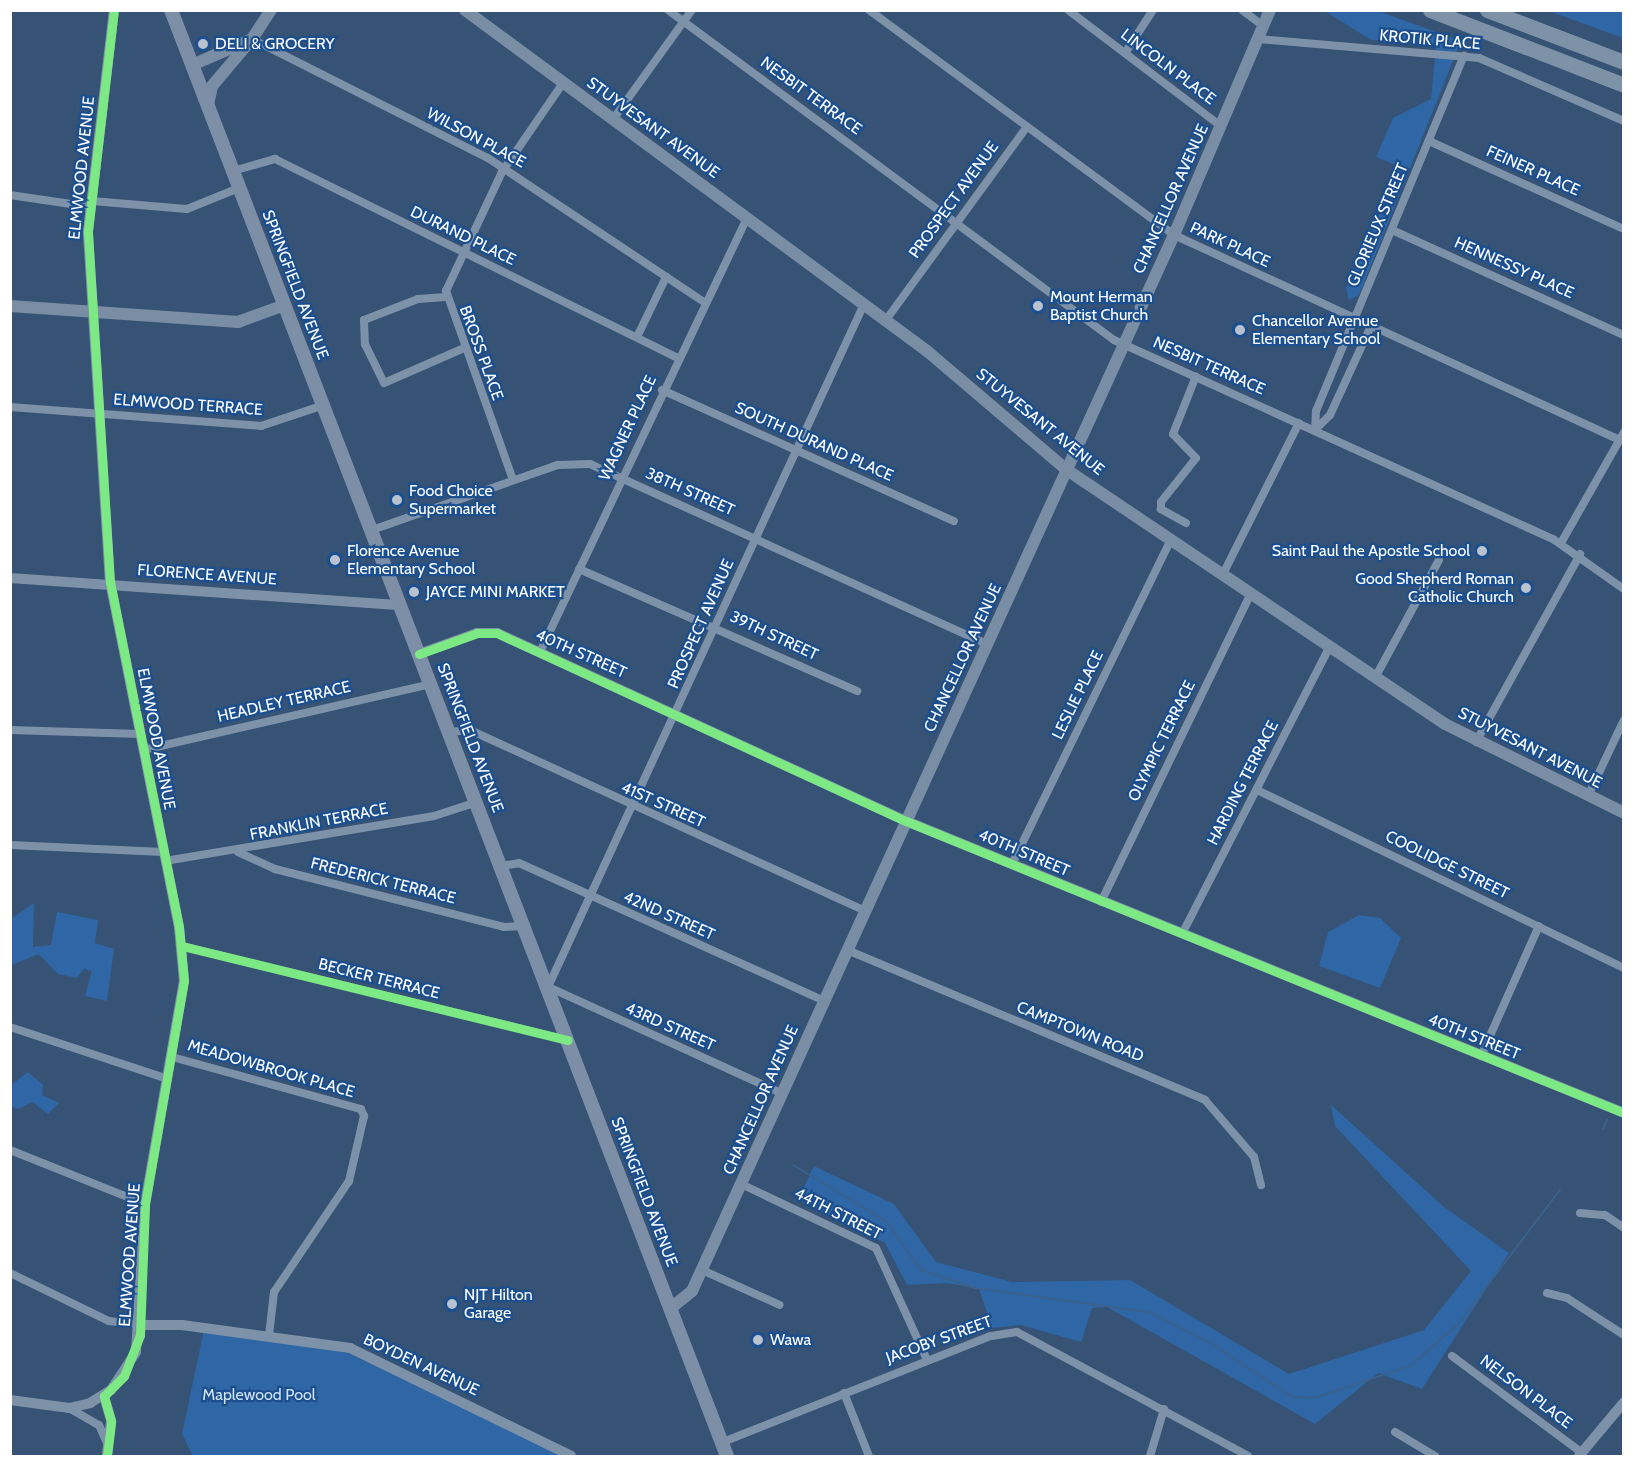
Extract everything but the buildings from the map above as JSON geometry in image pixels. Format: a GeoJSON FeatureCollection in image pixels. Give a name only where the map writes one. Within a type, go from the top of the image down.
{"type":"FeatureCollection","features":[{"type":"Feature","properties":{"kind":"highway"},"geometry":{"type":"LineString","coordinates":[[1430,10],[1623,85]]}},
{"type":"Feature","properties":{"kind":"highway"},"geometry":{"type":"LineString","coordinates":[[1487,10],[1623,62]]}},
{"type":"Feature","properties":{"kind":"main road","name":"SPRINGFIELD AVENUE"},"geometry":{"type":"LineString","coordinates":[[171,10],[727,1456]]}},
{"type":"Feature","properties":{"kind":"main road"},"geometry":{"type":"LineString","coordinates":[[208,107],[212,87],[252,39],[271,10]]}},
{"type":"Feature","properties":{"kind":"main road","name":"STUYVESANT AVENUE"},"geometry":{"type":"LineString","coordinates":[[465,10],[886,320],[1067,471],[1476,742],[1623,813]]}},
{"type":"Feature","properties":{"kind":"main road","name":"CHANCELLOR AVENUE"},"geometry":{"type":"LineString","coordinates":[[671,1308],[684,1303],[702,1269],[1174,235],[1270,10]]}},
{"type":"Feature","properties":{"kind":"main road"},"geometry":{"type":"LineString","coordinates":[[192,65],[252,39]]}},
{"type":"Feature","properties":{"kind":"main road"},"geometry":{"type":"LineString","coordinates":[[10,306],[238,322],[285,305]]}},
{"type":"Feature","properties":{"kind":"main road","name":"SPRINGFIELD AVENUE"},"geometry":{"type":"LineString","coordinates":[[711,1411],[736,1456]]}},
{"type":"Feature","properties":{"kind":"street","name":"ELMWOOD AVENUE"},"geometry":{"type":"LineString","coordinates":[[104,1396],[132,1360],[141,1325],[145,1204],[184,981],[182,946],[110,583],[93,312],[92,204],[114,10]]}},
{"type":"Feature","properties":{"kind":"street","name":"NESBIT TERRACE"},"geometry":{"type":"LineString","coordinates":[[668,10],[1124,345],[1561,543],[1580,554],[1623,590]]}},
{"type":"Feature","properties":{"kind":"street"},"geometry":{"type":"LineString","coordinates":[[614,118],[692,10]]}},
{"type":"Feature","properties":{"kind":"street","name":"PARK PLACE"},"geometry":{"type":"LineString","coordinates":[[869,10],[1174,235],[1355,319],[1621,436]]}},
{"type":"Feature","properties":{"kind":"street","name":"LINCOLN PLACE"},"geometry":{"type":"LineString","coordinates":[[1068,10],[1221,126]]}},
{"type":"Feature","properties":{"kind":"street"},"geometry":{"type":"LineString","coordinates":[[1125,53],[1153,10]]}},
{"type":"Feature","properties":{"kind":"street"},"geometry":{"type":"LineString","coordinates":[[1242,10],[1263,26]]}},
{"type":"Feature","properties":{"kind":"street","name":"WILSON PLACE"},"geometry":{"type":"LineString","coordinates":[[252,39],[505,168],[704,302]]}},
{"type":"Feature","properties":{"kind":"street","name":"KROTIK PLACE"},"geometry":{"type":"LineString","coordinates":[[1258,39],[1282,45],[1464,56],[1510,69],[1623,121]]}},
{"type":"Feature","properties":{"kind":"street","name":"GLORIEUX STREET"},"geometry":{"type":"LineString","coordinates":[[1315,430],[1316,411],[1464,56]]}},
{"type":"Feature","properties":{"kind":"street","name":"BROSS PLACE"},"geometry":{"type":"LineString","coordinates":[[513,480],[462,349],[446,297],[462,252],[505,168],[563,83]]}},
{"type":"Feature","properties":{"kind":"street","name":"PROSPECT AVENUE"},"geometry":{"type":"LineString","coordinates":[[886,320],[1026,128]]}},
{"type":"Feature","properties":{"kind":"street","name":"FEINER PLACE"},"geometry":{"type":"LineString","coordinates":[[1429,141],[1623,229]]}},
{"type":"Feature","properties":{"kind":"street","name":"DURAND PLACE"},"geometry":{"type":"LineString","coordinates":[[233,171],[275,159],[678,358]]}},
{"type":"Feature","properties":{"kind":"street"},"geometry":{"type":"LineString","coordinates":[[10,195],[92,204],[187,209],[239,188]]}},
{"type":"Feature","properties":{"kind":"street","name":"WAGNER PLACE"},"geometry":{"type":"LineString","coordinates":[[540,652],[662,390],[747,218]]}},
{"type":"Feature","properties":{"kind":"street","name":"HENNESSY PLACE"},"geometry":{"type":"LineString","coordinates":[[1392,230],[1623,334]]}},
{"type":"Feature","properties":{"kind":"street"},"geometry":{"type":"LineString","coordinates":[[637,337],[666,278]]}},
{"type":"Feature","properties":{"kind":"street"},"geometry":{"type":"LineString","coordinates":[[446,297],[418,299],[364,320],[365,344],[384,383],[462,349]]}},
{"type":"Feature","properties":{"kind":"street","name":"PROSPECT AVENUE"},"geometry":{"type":"LineString","coordinates":[[548,987],[593,898],[864,304]]}},
{"type":"Feature","properties":{"kind":"street"},"geometry":{"type":"LineString","coordinates":[[1315,430],[1330,415],[1371,326]]}},
{"type":"Feature","properties":{"kind":"street"},"geometry":{"type":"LineString","coordinates":[[1186,523],[1161,509],[1161,502],[1196,458],[1173,434],[1196,376]]}},
{"type":"Feature","properties":{"kind":"street","name":"SOUTH DURAND PLACE"},"geometry":{"type":"LineString","coordinates":[[662,390],[954,521]]}},
{"type":"Feature","properties":{"kind":"street","name":"ELMWOOD TERRACE"},"geometry":{"type":"LineString","coordinates":[[10,407],[261,426],[324,405]]}},
{"type":"Feature","properties":{"kind":"street"},"geometry":{"type":"LineString","coordinates":[[1223,574],[1299,423]]}},
{"type":"Feature","properties":{"kind":"street"},"geometry":{"type":"LineString","coordinates":[[1561,543],[1621,436]]}},
{"type":"Feature","properties":{"kind":"street","name":"38TH STREET"},"geometry":{"type":"LineString","coordinates":[[372,530],[513,480],[578,462],[621,477],[987,644]]}},
{"type":"Feature","properties":{"kind":"street","name":"LESLIE PLACE"},"geometry":{"type":"LineString","coordinates":[[1012,864],[1171,540]]}},
{"type":"Feature","properties":{"kind":"street"},"geometry":{"type":"LineString","coordinates":[[1476,742],[1580,554]]}},
{"type":"Feature","properties":{"kind":"street"},"geometry":{"type":"LineString","coordinates":[[1376,676],[1439,560]]}},
{"type":"Feature","properties":{"kind":"street","name":"39TH STREET"},"geometry":{"type":"LineString","coordinates":[[579,569],[717,626],[857,691]]}},
{"type":"Feature","properties":{"kind":"street","name":"FLORENCE AVENUE"},"geometry":{"type":"LineString","coordinates":[[10,578],[110,583],[401,605]]}},
{"type":"Feature","properties":{"kind":"street","name":"OLYMPIC TERRACE"},"geometry":{"type":"LineString","coordinates":[[1101,902],[1251,593]]}},
{"type":"Feature","properties":{"kind":"street","name":"40TH STREET"},"geometry":{"type":"LineString","coordinates":[[419,654],[489,631],[677,714],[906,821],[1623,1113]]}},
{"type":"Feature","properties":{"kind":"street","name":"HARDING TERRACE"},"geometry":{"type":"LineString","coordinates":[[1182,934],[1330,646]]}},
{"type":"Feature","properties":{"kind":"street","name":"HEADLEY TERRACE"},"geometry":{"type":"LineString","coordinates":[[143,750],[431,684]]}},
{"type":"Feature","properties":{"kind":"street"},"geometry":{"type":"LineString","coordinates":[[1588,796],[1623,720]]}},
{"type":"Feature","properties":{"kind":"street"},"geometry":{"type":"LineString","coordinates":[[10,730],[140,734]]}},
{"type":"Feature","properties":{"kind":"street","name":"41ST STREET"},"geometry":{"type":"LineString","coordinates":[[449,732],[470,730],[634,808],[865,911]]}},
{"type":"Feature","properties":{"kind":"street","name":"COOLIDGE STREET"},"geometry":{"type":"LineString","coordinates":[[1257,790],[1623,968]]}},
{"type":"Feature","properties":{"kind":"street","name":"FRANKLIN TERRACE"},"geometry":{"type":"LineString","coordinates":[[10,845],[164,856],[238,852],[434,816],[477,802]]}},
{"type":"Feature","properties":{"kind":"street","name":"FREDERICK TERRACE"},"geometry":{"type":"LineString","coordinates":[[238,852],[286,872],[504,927],[524,926]]}},
{"type":"Feature","properties":{"kind":"street","name":"42ND STREET"},"geometry":{"type":"LineString","coordinates":[[501,866],[519,863],[824,1000]]}},
{"type":"Feature","properties":{"kind":"street"},"geometry":{"type":"LineString","coordinates":[[1481,1056],[1539,926]]}},
{"type":"Feature","properties":{"kind":"street","name":"BECKER TERRACE"},"geometry":{"type":"LineString","coordinates":[[182,946],[568,1040]]}},
{"type":"Feature","properties":{"kind":"street","name":"CAMPTOWN ROAD"},"geometry":{"type":"LineString","coordinates":[[847,950],[1205,1100],[1254,1157],[1261,1185]]}},
{"type":"Feature","properties":{"kind":"street","name":"43RD STREET"},"geometry":{"type":"LineString","coordinates":[[548,987],[781,1093]]}},
{"type":"Feature","properties":{"kind":"street"},"geometry":{"type":"LineString","coordinates":[[10,1027],[168,1078]]}},
{"type":"Feature","properties":{"kind":"street","name":"MEADOWBROOK PLACE"},"geometry":{"type":"LineString","coordinates":[[172,1057],[361,1109],[364,1116],[363,1140],[349,1181],[274,1292],[269,1335]]}},
{"type":"Feature","properties":{"kind":"street"},"geometry":{"type":"LineString","coordinates":[[10,1150],[145,1204]]}},
{"type":"Feature","properties":{"kind":"street","name":"44TH STREET"},"geometry":{"type":"LineString","coordinates":[[741,1184],[876,1248],[927,1360]]}},
{"type":"Feature","properties":{"kind":"street"},"geometry":{"type":"LineString","coordinates":[[1580,1213],[1605,1215],[1623,1228]]}},
{"type":"Feature","properties":{"kind":"street"},"geometry":{"type":"LineString","coordinates":[[702,1269],[780,1305]]}},
{"type":"Feature","properties":{"kind":"street"},"geometry":{"type":"LineString","coordinates":[[10,1273],[109,1321],[141,1325]]}},
{"type":"Feature","properties":{"kind":"street"},"geometry":{"type":"LineString","coordinates":[[1547,1293],[1567,1298],[1623,1335]]}},
{"type":"Feature","properties":{"kind":"street","name":"BOYDEN AVENUE"},"geometry":{"type":"LineString","coordinates":[[141,1325],[269,1335],[350,1348],[571,1456]]}},
{"type":"Feature","properties":{"kind":"street","name":"JACOBY STREET"},"geometry":{"type":"LineString","coordinates":[[728,1440],[991,1336],[1017,1332],[1248,1456]]}},
{"type":"Feature","properties":{"kind":"street","name":"NELSON PLACE"},"geometry":{"type":"LineString","coordinates":[[1452,1356],[1580,1455]]}},
{"type":"Feature","properties":{"kind":"street"},"geometry":{"type":"LineString","coordinates":[[844,1393],[869,1456]]}},
{"type":"Feature","properties":{"kind":"street"},"geometry":{"type":"LineString","coordinates":[[69,1408],[104,1396],[111,1421],[108,1451]]}},
{"type":"Feature","properties":{"kind":"street"},"geometry":{"type":"LineString","coordinates":[[10,1400],[69,1408],[99,1425],[108,1451]]}},
{"type":"Feature","properties":{"kind":"street"},"geometry":{"type":"LineString","coordinates":[[1580,1455],[1623,1402]]}},
{"type":"Feature","properties":{"kind":"street"},"geometry":{"type":"LineString","coordinates":[[1150,1456],[1164,1409]]}},
{"type":"Feature","properties":{"kind":"street"},"geometry":{"type":"LineString","coordinates":[[1395,1432],[1435,1456]]}},
{"type":"Feature","properties":{"kind":"green space"},"geometry":{"type":"Polygon","coordinates":[[[1325,11],[1378,11],[1461,41],[1359,295],[1349,300],[1346,288],[1401,167],[1376,157],[1393,118],[1431,99],[1436,44],[1371,40],[1325,11]]]}},
{"type":"Feature","properties":{"kind":"green space"},"geometry":{"type":"Polygon","coordinates":[[[1549,11],[1623,11],[1623,38],[1549,11]]]}},
{"type":"Feature","properties":{"kind":"green space"},"geometry":{"type":"Polygon","coordinates":[[[34,903],[33,947],[51,945],[57,912],[98,920],[95,943],[114,949],[107,1001],[85,996],[92,971],[84,969],[77,978],[58,974],[39,954],[11,965],[11,919],[34,903]]]}},
{"type":"Feature","properties":{"kind":"green space"},"geometry":{"type":"Polygon","coordinates":[[[1359,915],[1380,918],[1401,938],[1380,988],[1319,966],[1328,932],[1359,915]]]}},
{"type":"Feature","properties":{"kind":"green space"},"geometry":{"type":"Polygon","coordinates":[[[28,1072],[43,1085],[42,1095],[59,1103],[48,1114],[32,1102],[19,1109],[11,1106],[11,1085],[28,1072]]]}},
{"type":"Feature","properties":{"kind":"green space"},"geometry":{"type":"Polygon","coordinates":[[[1331,1105],[1444,1207],[1509,1253],[1422,1389],[1378,1373],[1315,1424],[1107,1307],[1092,1308],[1081,1342],[1021,1325],[992,1328],[979,1289],[947,1283],[907,1285],[885,1243],[798,1199],[814,1166],[894,1204],[936,1262],[1012,1282],[1130,1280],[1289,1374],[1424,1330],[1471,1271],[1335,1126],[1331,1105]]]}},
{"type":"Feature","properties":{"kind":"green space","name":"Maplewood Pool"},"geometry":{"type":"Polygon","coordinates":[[[205,1325],[329,1344],[568,1456],[193,1456],[182,1434],[205,1325]]]}},
{"type":"Feature","properties":{"kind":"waterway"},"geometry":{"type":"LineString","coordinates":[[1603,1129],[1607,1120]]}},
{"type":"Feature","properties":{"kind":"waterway"},"geometry":{"type":"LineString","coordinates":[[793,1165],[886,1221],[921,1270],[975,1288],[1149,1312],[1212,1344],[1292,1397],[1315,1398],[1412,1365],[1459,1323],[1560,1190]]}},
{"type":"Feature","properties":{"kind":"cycle path"},"geometry":{"type":"LineString","coordinates":[[107,1456],[111,1421],[104,1396],[124,1376],[140,1335],[145,1204],[184,981],[179,927],[110,583],[88,231],[114,10]]}},
{"type":"Feature","properties":{"kind":"cycle path"},"geometry":{"type":"LineString","coordinates":[[419,654],[477,633],[497,633],[906,821],[1624,1113]]}},
{"type":"Feature","properties":{"kind":"cycle path"},"geometry":{"type":"LineString","coordinates":[[182,946],[568,1040]]}},
{"type":"Feature","properties":{"kind":"place","name":"DELI & GROCERY"},"geometry":{"type":"Point","coordinates":[203,44]}},
{"type":"Feature","properties":{"kind":"place","name":"Mount Herman Baptist Church"},"geometry":{"type":"Point","coordinates":[1038,306]}},
{"type":"Feature","properties":{"kind":"place","name":"Chancellor Avenue Elementary School"},"geometry":{"type":"Point","coordinates":[1240,330]}},
{"type":"Feature","properties":{"kind":"place","name":"Food Choice Supermarket"},"geometry":{"type":"Point","coordinates":[397,500]}},
{"type":"Feature","properties":{"kind":"place","name":"Saint Paul the Apostle School"},"geometry":{"type":"Point","coordinates":[1482,551]}},
{"type":"Feature","properties":{"kind":"place","name":"Florence Avenue Elementary School"},"geometry":{"type":"Point","coordinates":[335,560]}},
{"type":"Feature","properties":{"kind":"place","name":"Good Shepherd Roman Catholic Church"},"geometry":{"type":"Point","coordinates":[1526,588]}},
{"type":"Feature","properties":{"kind":"place","name":"JAYCE MINI MARKET"},"geometry":{"type":"Point","coordinates":[414,592]}},
{"type":"Feature","properties":{"kind":"place","name":"NJT Hilton Garage"},"geometry":{"type":"Point","coordinates":[452,1304]}},
{"type":"Feature","properties":{"kind":"place","name":"Wawa"},"geometry":{"type":"Point","coordinates":[758,1340]}}]}
